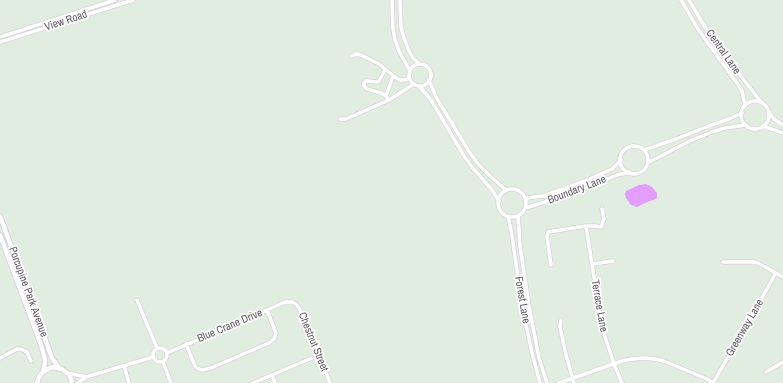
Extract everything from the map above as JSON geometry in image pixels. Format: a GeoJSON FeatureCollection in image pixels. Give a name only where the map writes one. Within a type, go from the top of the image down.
{"type":"FeatureCollection","features":[{"type":"Feature","properties":{"kind":"street","name":"View Road"},"geometry":{"type":"LineString","coordinates":[[0,36],[116,0]]}},
{"type":"Feature","properties":{"kind":"street","name":"View Road"},"geometry":{"type":"LineString","coordinates":[[0,42],[133,0]]}},
{"type":"Feature","properties":{"kind":"street"},"geometry":{"type":"LineString","coordinates":[[392,0],[395,40],[410,71]]}},
{"type":"Feature","properties":{"kind":"street"},"geometry":{"type":"LineString","coordinates":[[400,0],[401,27],[408,49],[413,58],[429,70],[429,80],[436,97],[470,153],[479,165],[506,190]]}},
{"type":"Feature","properties":{"kind":"street","name":"Central Lane"},"geometry":{"type":"LineString","coordinates":[[681,0],[698,29],[739,86],[742,91],[745,105]]}},
{"type":"Feature","properties":{"kind":"street","name":"Central Lane"},"geometry":{"type":"LineString","coordinates":[[689,0],[708,32],[723,53],[762,102]]}},
{"type":"Feature","properties":{"kind":"street"},"geometry":{"type":"LineString","coordinates":[[18,31],[20,36]]}},
{"type":"Feature","properties":{"kind":"street"},"geometry":{"type":"LineString","coordinates":[[351,56],[357,54],[372,60],[398,80],[401,81],[409,78]]}},
{"type":"Feature","properties":{"kind":"street"},"geometry":{"type":"LineString","coordinates":[[420,64],[414,66],[410,71],[409,78],[414,84],[419,86],[431,100],[464,156],[492,190],[499,201]]}},
{"type":"Feature","properties":{"kind":"street"},"geometry":{"type":"LineString","coordinates":[[385,70],[379,81],[366,81],[364,86],[367,89],[381,93],[389,100]]}},
{"type":"Feature","properties":{"kind":"street"},"geometry":{"type":"LineString","coordinates":[[386,96],[393,76]]}},
{"type":"Feature","properties":{"kind":"street"},"geometry":{"type":"LineString","coordinates":[[419,86],[424,85],[429,80]]}},
{"type":"Feature","properties":{"kind":"street"},"geometry":{"type":"LineString","coordinates":[[340,119],[346,118],[389,100],[414,84]]}},
{"type":"Feature","properties":{"kind":"street"},"geometry":{"type":"LineString","coordinates":[[769,112],[769,119],[767,123],[759,128],[750,128],[743,121],[742,113],[745,105],[753,101],[757,101],[762,102],[774,119],[783,125]]}},
{"type":"Feature","properties":{"kind":"street"},"geometry":{"type":"LineString","coordinates":[[644,150],[742,113]]}},
{"type":"Feature","properties":{"kind":"street"},"geometry":{"type":"LineString","coordinates":[[648,163],[692,140],[718,130],[746,125]]}},
{"type":"Feature","properties":{"kind":"street"},"geometry":{"type":"LineString","coordinates":[[763,126],[783,133]]}},
{"type":"Feature","properties":{"kind":"street"},"geometry":{"type":"LineString","coordinates":[[637,146],[644,150],[647,154],[648,163],[646,168],[642,171],[633,173],[628,172],[622,167],[620,160],[622,152],[628,147],[637,146]]}},
{"type":"Feature","properties":{"kind":"street","name":"Boundary Lane"},"geometry":{"type":"LineString","coordinates":[[526,198],[543,196],[585,181],[612,169],[620,160]]}},
{"type":"Feature","properties":{"kind":"street","name":"Boundary Lane"},"geometry":{"type":"LineString","coordinates":[[525,208],[582,190],[617,175],[628,172]]}},
{"type":"Feature","properties":{"kind":"street"},"geometry":{"type":"LineString","coordinates":[[506,190],[518,190],[526,198],[525,208],[518,216],[508,216],[503,213],[499,207],[500,197],[506,190]]}},
{"type":"Feature","properties":{"kind":"street"},"geometry":{"type":"LineString","coordinates":[[551,265],[547,236],[548,232],[586,226],[601,227],[604,219],[602,209]]}},
{"type":"Feature","properties":{"kind":"street","name":"Porcupine Park Avenue"},"geometry":{"type":"LineString","coordinates":[[0,216],[52,358],[59,368]]}},
{"type":"Feature","properties":{"kind":"street","name":"Forest Lane"},"geometry":{"type":"LineString","coordinates":[[508,216],[512,230],[521,301],[540,383]]}},
{"type":"Feature","properties":{"kind":"street","name":"Forest Lane"},"geometry":{"type":"LineString","coordinates":[[518,216],[529,306],[539,358],[547,383]]}},
{"type":"Feature","properties":{"kind":"street","name":"Terrace Lane"},"geometry":{"type":"LineString","coordinates":[[586,226],[602,328],[622,383]]}},
{"type":"Feature","properties":{"kind":"street"},"geometry":{"type":"LineString","coordinates":[[512,230],[519,230]]}},
{"type":"Feature","properties":{"kind":"street","name":"Porcupine Park Avenue"},"geometry":{"type":"LineString","coordinates":[[0,235],[42,349],[45,359],[43,372]]}},
{"type":"Feature","properties":{"kind":"street"},"geometry":{"type":"LineString","coordinates":[[592,264],[613,261]]}},
{"type":"Feature","properties":{"kind":"street"},"geometry":{"type":"LineString","coordinates":[[723,262],[754,262],[783,277]]}},
{"type":"Feature","properties":{"kind":"street","name":"Greenway Lane"},"geometry":{"type":"LineString","coordinates":[[713,383],[776,273]]}},
{"type":"Feature","properties":{"kind":"street"},"geometry":{"type":"LineString","coordinates":[[137,300],[157,348]]}},
{"type":"Feature","properties":{"kind":"street","name":"Blue Crane Drive"},"geometry":{"type":"LineString","coordinates":[[167,353],[286,302],[294,302]]}},
{"type":"Feature","properties":{"kind":"street","name":"Chestnut Street"},"geometry":{"type":"LineString","coordinates":[[294,302],[299,308],[330,383]]}},
{"type":"Feature","properties":{"kind":"street"},"geometry":{"type":"LineString","coordinates":[[186,344],[195,366],[199,370],[206,370],[269,343],[274,339],[276,333],[267,310]]}},
{"type":"Feature","properties":{"kind":"street"},"geometry":{"type":"LineString","coordinates":[[561,320],[560,327],[574,383]]}},
{"type":"Feature","properties":{"kind":"street"},"geometry":{"type":"LineString","coordinates":[[157,348],[163,348],[167,353],[167,357],[163,362]]}},
{"type":"Feature","properties":{"kind":"street"},"geometry":{"type":"LineString","coordinates":[[157,348],[152,355],[157,362],[163,362]]}},
{"type":"Feature","properties":{"kind":"street"},"geometry":{"type":"LineString","coordinates":[[0,358],[16,349],[21,349],[27,352],[31,360]]}},
{"type":"Feature","properties":{"kind":"street"},"geometry":{"type":"LineString","coordinates":[[253,383],[319,355]]}},
{"type":"Feature","properties":{"kind":"street"},"geometry":{"type":"LineString","coordinates":[[78,383],[86,377],[153,357]]}},
{"type":"Feature","properties":{"kind":"street"},"geometry":{"type":"LineString","coordinates":[[559,383],[632,359],[655,359],[675,365],[713,383]]}},
{"type":"Feature","properties":{"kind":"street"},"geometry":{"type":"LineString","coordinates":[[163,362],[171,383]]}},
{"type":"Feature","properties":{"kind":"street"},"geometry":{"type":"LineString","coordinates":[[766,372],[783,362]]}},
{"type":"Feature","properties":{"kind":"street"},"geometry":{"type":"LineString","coordinates":[[124,366],[129,383]]}},
{"type":"Feature","properties":{"kind":"street"},"geometry":{"type":"LineString","coordinates":[[37,382],[43,372],[50,368],[59,368],[67,373],[86,377]]}},
{"type":"Feature","properties":{"kind":"street"},"geometry":{"type":"LineString","coordinates":[[67,373],[70,376],[72,383]]}},
{"type":"Feature","properties":{"kind":"street"},"geometry":{"type":"LineString","coordinates":[[272,375],[275,383]]}},
{"type":"Feature","properties":{"kind":"shaded area"},"geometry":{"type":"Polygon","coordinates":[[[646,184],[652,187],[657,193],[657,198],[637,207],[631,205],[626,198],[626,191],[639,185],[646,184]]]}}]}
